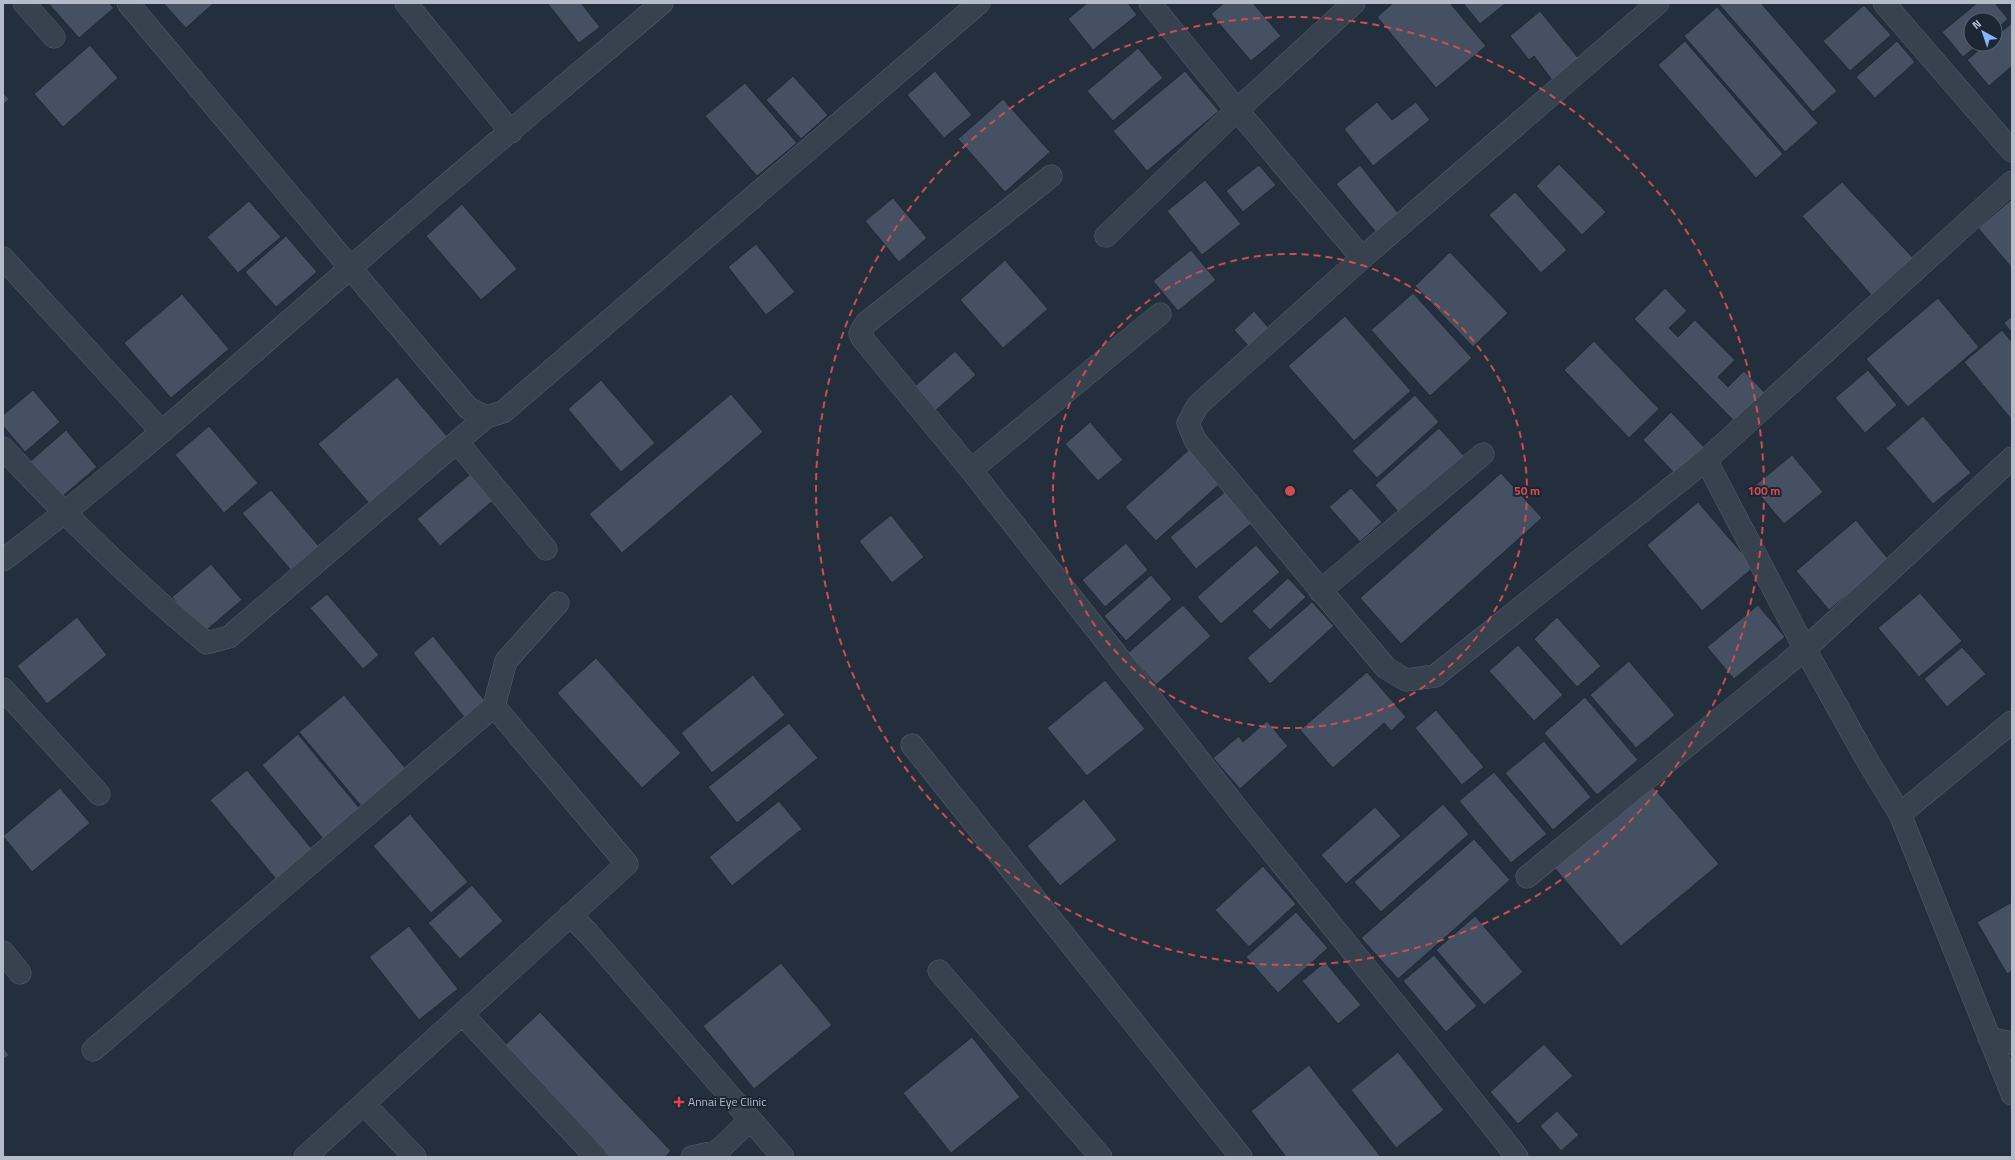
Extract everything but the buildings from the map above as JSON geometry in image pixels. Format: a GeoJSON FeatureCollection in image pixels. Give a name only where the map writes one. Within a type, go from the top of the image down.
{"type":"FeatureCollection","features":[{"type":"Feature","properties":{"kind":"street"},"geometry":{"type":"LineString","coordinates":[[24,3],[54,37]]}},
{"type":"Feature","properties":{"kind":"street"},"geometry":{"type":"LineString","coordinates":[[128,3],[468,408],[486,417]]}},
{"type":"Feature","properties":{"kind":"street"},"geometry":{"type":"LineString","coordinates":[[406,3],[511,132]]}},
{"type":"Feature","properties":{"kind":"street"},"geometry":{"type":"LineString","coordinates":[[3,560],[64,514],[162,432],[350,268],[662,3]]}},
{"type":"Feature","properties":{"kind":"street"},"geometry":{"type":"LineString","coordinates":[[3,448],[64,514],[164,608],[207,643],[230,637],[486,417],[504,412],[979,3]]}},
{"type":"Feature","properties":{"kind":"street"},"geometry":{"type":"LineString","coordinates":[[1150,3],[1237,110],[1362,258]]}},
{"type":"Feature","properties":{"kind":"street"},"geometry":{"type":"LineString","coordinates":[[1106,236],[1237,110],[1354,3]]}},
{"type":"Feature","properties":{"kind":"street"},"geometry":{"type":"LineString","coordinates":[[1658,3],[1362,258],[1198,405],[1188,423],[1194,440],[1320,591],[1386,668],[1406,680],[1435,676],[1706,460],[2012,182]]}},
{"type":"Feature","properties":{"kind":"street"},"geometry":{"type":"LineString","coordinates":[[1884,3],[2012,151]]}},
{"type":"Feature","properties":{"kind":"street"},"geometry":{"type":"LineString","coordinates":[[1050,176],[866,323],[860,333],[862,338],[971,470],[1240,812],[1517,1157]]}},
{"type":"Feature","properties":{"kind":"street"},"geometry":{"type":"LineString","coordinates":[[3,258],[162,432]]}},
{"type":"Feature","properties":{"kind":"street"},"geometry":{"type":"LineString","coordinates":[[971,470],[1160,314]]}},
{"type":"Feature","properties":{"kind":"street"},"geometry":{"type":"LineString","coordinates":[[457,442],[546,549]]}},
{"type":"Feature","properties":{"kind":"street"},"geometry":{"type":"LineString","coordinates":[[1320,591],[1483,454]]}},
{"type":"Feature","properties":{"kind":"street"},"geometry":{"type":"LineString","coordinates":[[1527,877],[1805,649],[2012,458]]}},
{"type":"Feature","properties":{"kind":"street"},"geometry":{"type":"LineString","coordinates":[[1706,460],[1805,649],[1867,760],[1900,814],[2012,1094]]}},
{"type":"Feature","properties":{"kind":"street"},"geometry":{"type":"LineString","coordinates":[[93,1050],[494,706],[506,661],[558,603]]}},
{"type":"Feature","properties":{"kind":"street"},"geometry":{"type":"LineString","coordinates":[[3,689],[99,794]]}},
{"type":"Feature","properties":{"kind":"street"},"geometry":{"type":"LineString","coordinates":[[305,1157],[626,864],[494,706]]}},
{"type":"Feature","properties":{"kind":"street"},"geometry":{"type":"LineString","coordinates":[[1900,814],[2012,722]]}},
{"type":"Feature","properties":{"kind":"street"},"geometry":{"type":"LineString","coordinates":[[912,745],[1241,1157]]}},
{"type":"Feature","properties":{"kind":"street"},"geometry":{"type":"LineString","coordinates":[[570,915],[593,939],[783,1157]]}},
{"type":"Feature","properties":{"kind":"street"},"geometry":{"type":"LineString","coordinates":[[3,952],[20,973]]}},
{"type":"Feature","properties":{"kind":"street"},"geometry":{"type":"LineString","coordinates":[[938,971],[1101,1157]]}},
{"type":"Feature","properties":{"kind":"street"},"geometry":{"type":"LineString","coordinates":[[462,1014],[596,1157]]}},
{"type":"Feature","properties":{"kind":"street"},"geometry":{"type":"LineString","coordinates":[[1989,1038],[2012,1043]]}},
{"type":"Feature","properties":{"kind":"street"},"geometry":{"type":"LineString","coordinates":[[364,1104],[415,1157]]}},
{"type":"Feature","properties":{"kind":"street"},"geometry":{"type":"LineString","coordinates":[[692,1157],[715,1152],[720,1149],[750,1120]]}},
{"type":"Feature","properties":{"kind":"place","name":"Annai Eye Clinic"},"geometry":{"type":"Point","coordinates":[679,1102]}}]}
